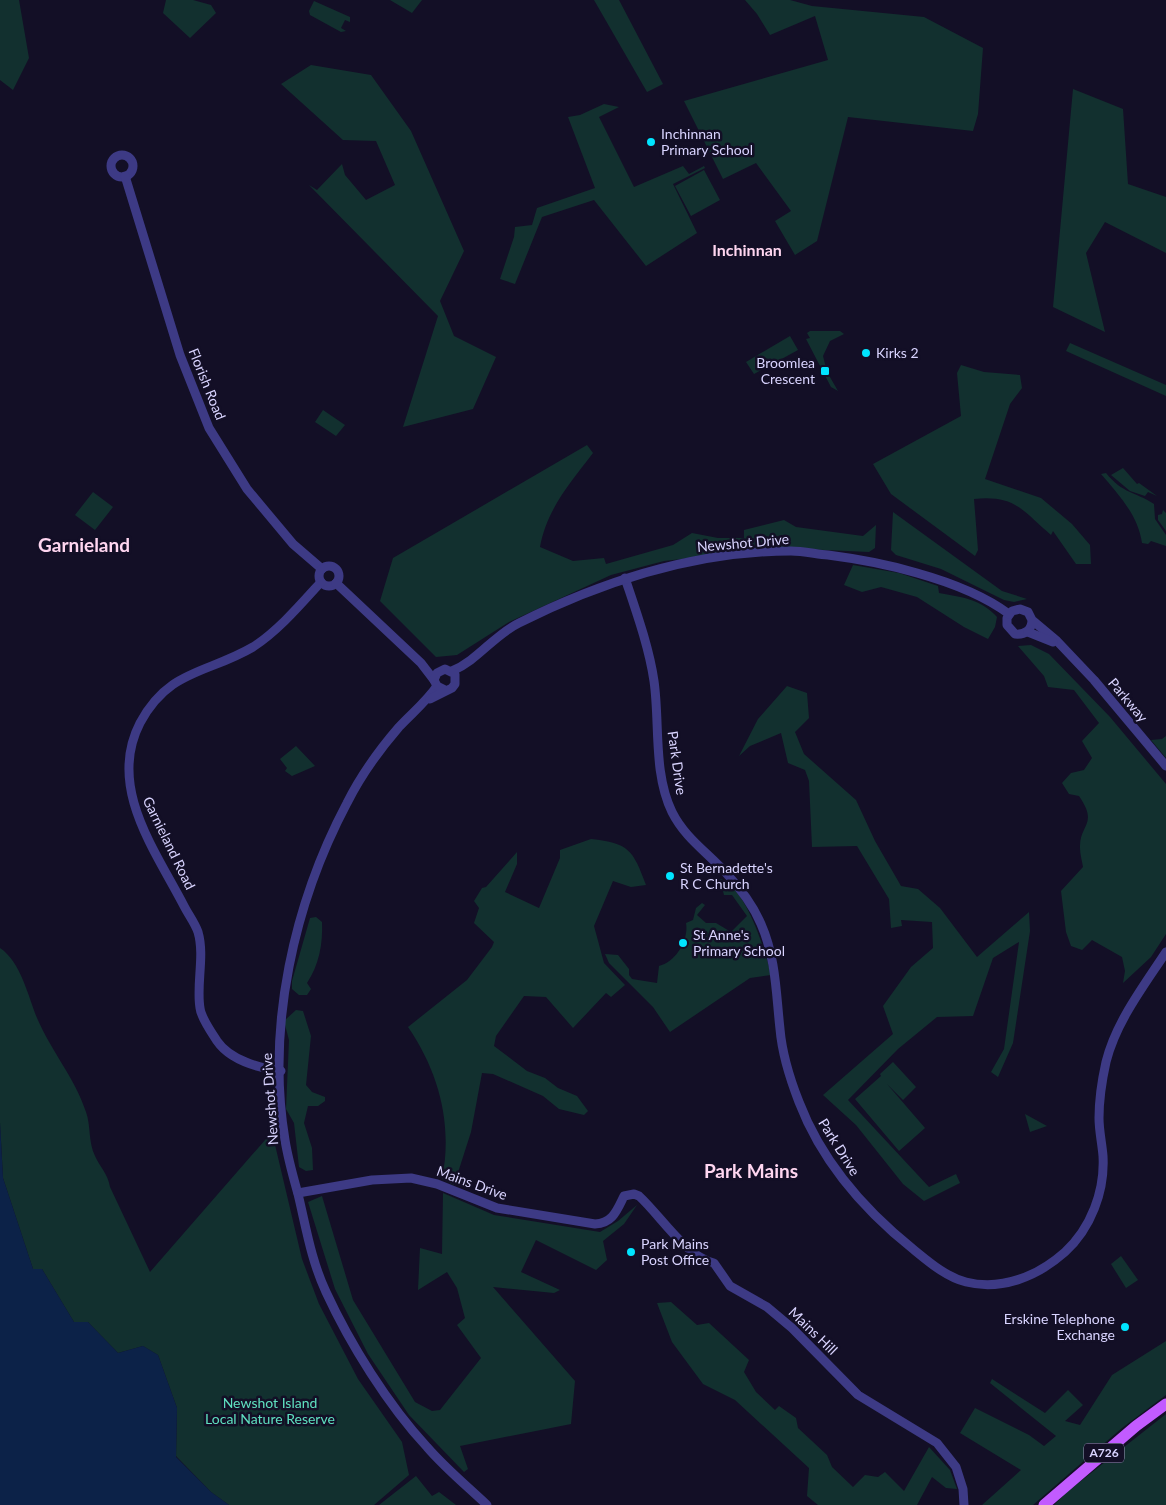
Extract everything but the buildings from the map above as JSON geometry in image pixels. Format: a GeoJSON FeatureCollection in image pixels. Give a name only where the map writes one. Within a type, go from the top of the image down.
{"type":"FeatureCollection","features":[{"type":"Feature","properties":{"kind":"main road","name":"A726"},"geometry":{"type":"LineString","coordinates":[[1044,1505],[1136,1426],[1166,1404]]}},
{"type":"Feature","properties":{"kind":"street","name":"Florish Road"},"geometry":{"type":"LineString","coordinates":[[125,176],[180,355],[209,428],[247,489],[293,544],[322,569]]}},
{"type":"Feature","properties":{"kind":"street","name":"Newshot Drive"},"geometry":{"type":"LineString","coordinates":[[487,1505],[425,1445],[395,1408],[366,1364],[326,1292],[308,1244],[298,1193],[290,1170],[284,1138],[280,1029],[289,972],[306,895],[320,857],[348,800],[399,728],[428,700],[438,682],[452,688],[454,675],[516,624],[571,598],[625,578],[712,557],[792,551],[882,562],[936,578],[993,602],[1009,614]]}},
{"type":"Feature","properties":{"kind":"street"},"geometry":{"type":"LineString","coordinates":[[331,567],[339,575],[336,583],[328,586],[321,582],[320,574],[322,569],[331,567]]}},
{"type":"Feature","properties":{"kind":"street","name":"Park Drive"},"geometry":{"type":"LineString","coordinates":[[625,578],[654,680],[661,765],[671,810],[694,845],[724,871],[744,895],[761,923],[773,958],[780,1031],[789,1073],[798,1101],[822,1150],[843,1181],[882,1224],[943,1272],[970,1283],[1002,1283],[1026,1277],[1046,1268],[1065,1252],[1084,1228],[1099,1194],[1103,1174],[1099,1117],[1105,1066],[1109,1052],[1126,1015],[1166,952]]}},
{"type":"Feature","properties":{"kind":"street","name":"Garnieland Road"},"geometry":{"type":"LineString","coordinates":[[281,1072],[260,1068],[229,1052],[219,1044],[200,1009],[198,933],[138,820],[130,796],[128,772],[134,739],[140,724],[156,698],[174,682],[242,653],[260,642],[321,582]]}},
{"type":"Feature","properties":{"kind":"street"},"geometry":{"type":"LineString","coordinates":[[336,583],[421,663],[438,682],[445,669],[454,675]]}},
{"type":"Feature","properties":{"kind":"street"},"geometry":{"type":"LineString","coordinates":[[1016,610],[1024,610],[1032,620],[1028,632],[1020,634],[1012,632],[1007,625],[1009,614],[1016,610]]}},
{"type":"Feature","properties":{"kind":"street","name":"Parkway"},"geometry":{"type":"LineString","coordinates":[[1032,620],[1094,680],[1166,766]]}},
{"type":"Feature","properties":{"kind":"street","name":"Parkway"},"geometry":{"type":"LineString","coordinates":[[1028,632],[1051,640],[1068,653]]}},
{"type":"Feature","properties":{"kind":"street","name":"Mains Drive"},"geometry":{"type":"LineString","coordinates":[[298,1193],[372,1180],[411,1178],[437,1184],[497,1208],[595,1224],[607,1222],[613,1216],[624,1196]]}},
{"type":"Feature","properties":{"kind":"street","name":"Mains Hill"},"geometry":{"type":"LineString","coordinates":[[624,1196],[634,1194],[639,1196],[695,1253],[706,1261],[714,1263],[730,1286],[767,1307],[806,1340],[858,1395],[878,1410],[937,1443],[956,1467],[963,1490],[964,1505]]}},
{"type":"Feature","properties":{"kind":"green space"},"geometry":{"type":"Polygon","coordinates":[[[0,0],[19,0],[29,58],[13,90],[0,80],[0,0]]]}},
{"type":"Feature","properties":{"kind":"green space"},"geometry":{"type":"Polygon","coordinates":[[[166,0],[193,0],[211,5],[216,13],[190,38],[163,13],[166,0]]]}},
{"type":"Feature","properties":{"kind":"green space"},"geometry":{"type":"Polygon","coordinates":[[[390,0],[422,0],[412,13],[390,0]]]}},
{"type":"Feature","properties":{"kind":"green space"},"geometry":{"type":"Polygon","coordinates":[[[594,0],[619,0],[663,84],[647,92],[594,0]]]}},
{"type":"Feature","properties":{"kind":"green space"},"geometry":{"type":"Polygon","coordinates":[[[745,0],[790,0],[812,6],[924,17],[983,48],[978,114],[973,131],[848,117],[817,241],[795,255],[775,221],[791,211],[756,163],[723,179],[684,101],[828,60],[815,16],[770,35],[757,14],[745,0]]]}},
{"type":"Feature","properties":{"kind":"green space"},"geometry":{"type":"Polygon","coordinates":[[[314,1],[350,17],[350,22],[345,20],[341,28],[346,31],[341,32],[310,15],[309,11],[314,1]]]}},
{"type":"Feature","properties":{"kind":"green space"},"geometry":{"type":"Polygon","coordinates":[[[311,65],[371,75],[411,131],[464,251],[440,301],[454,336],[496,357],[473,409],[403,427],[438,316],[309,185],[317,190],[342,164],[345,175],[366,200],[395,185],[376,141],[343,140],[281,84],[311,65]]]}},
{"type":"Feature","properties":{"kind":"green space"},"geometry":{"type":"Polygon","coordinates":[[[1073,89],[1123,109],[1128,184],[1166,197],[1166,253],[1105,222],[1086,253],[1105,332],[1053,307],[1073,89]]]}},
{"type":"Feature","properties":{"kind":"green space"},"geometry":{"type":"Polygon","coordinates":[[[604,104],[619,107],[599,117],[634,187],[683,166],[689,174],[704,166],[705,168],[673,184],[697,233],[646,266],[594,200],[542,217],[515,284],[500,279],[514,237],[515,227],[532,225],[537,208],[595,188],[568,117],[580,115],[604,104]]]}},
{"type":"Feature","properties":{"kind":"green space"},"geometry":{"type":"Polygon","coordinates":[[[704,170],[720,200],[691,216],[675,186],[704,170]]]}},
{"type":"Feature","properties":{"kind":"green space"},"geometry":{"type":"Polygon","coordinates":[[[810,331],[840,331],[844,334],[830,341],[823,356],[827,372],[838,391],[831,387],[806,339],[810,338],[807,333],[810,331]]]}},
{"type":"Feature","properties":{"kind":"green space"},"geometry":{"type":"Polygon","coordinates":[[[790,336],[798,350],[754,374],[746,362],[790,336]]]}},
{"type":"Feature","properties":{"kind":"green space"},"geometry":{"type":"Polygon","coordinates":[[[1070,343],[1166,385],[1166,396],[1066,351],[1070,343]]]}},
{"type":"Feature","properties":{"kind":"green space"},"geometry":{"type":"Polygon","coordinates":[[[961,365],[984,372],[1020,375],[1022,388],[1010,404],[985,479],[1041,498],[1072,524],[1090,545],[1091,564],[1076,564],[1053,531],[1051,535],[1025,512],[1009,502],[988,498],[974,499],[978,550],[975,556],[891,494],[873,464],[961,416],[957,373],[961,365]]]}},
{"type":"Feature","properties":{"kind":"green space"},"geometry":{"type":"Polygon","coordinates":[[[323,410],[345,425],[336,436],[315,422],[323,410]]]}},
{"type":"Feature","properties":{"kind":"green space"},"geometry":{"type":"Polygon","coordinates":[[[587,445],[593,453],[560,497],[548,520],[540,547],[573,561],[604,558],[606,564],[673,545],[692,533],[718,538],[744,538],[744,530],[784,520],[796,527],[863,536],[876,525],[875,548],[869,552],[780,548],[664,561],[611,575],[509,622],[457,655],[436,657],[380,601],[393,558],[587,445]]]}},
{"type":"Feature","properties":{"kind":"green space"},"geometry":{"type":"Polygon","coordinates":[[[1123,468],[1137,484],[1139,483],[1157,496],[1148,492],[1145,496],[1130,491],[1111,475],[1123,468]]]}},
{"type":"Feature","properties":{"kind":"green space"},"geometry":{"type":"Polygon","coordinates":[[[1106,473],[1123,489],[1154,504],[1155,519],[1166,535],[1166,546],[1151,541],[1148,544],[1142,543],[1132,514],[1101,474],[1106,473]]]}},
{"type":"Feature","properties":{"kind":"green space"},"geometry":{"type":"Polygon","coordinates":[[[93,492],[113,507],[95,530],[75,515],[93,492]]]}},
{"type":"Feature","properties":{"kind":"green space"},"geometry":{"type":"Polygon","coordinates":[[[1163,510],[1166,513],[1166,531],[1158,520],[1158,515],[1162,514],[1163,510]]]}},
{"type":"Feature","properties":{"kind":"green space"},"geometry":{"type":"Polygon","coordinates":[[[893,512],[1002,591],[1027,599],[1014,602],[1004,600],[941,569],[896,555],[891,550],[893,512]]]}},
{"type":"Feature","properties":{"kind":"green space"},"geometry":{"type":"Polygon","coordinates":[[[853,565],[899,573],[938,586],[939,593],[963,598],[984,606],[997,617],[995,627],[988,639],[964,627],[917,597],[881,587],[862,592],[844,585],[853,565]]]}},
{"type":"Feature","properties":{"kind":"green space"},"geometry":{"type":"Polygon","coordinates":[[[1031,645],[1049,654],[1110,717],[1166,784],[1166,934],[1151,957],[1123,983],[1125,971],[1122,957],[1092,940],[1082,950],[1071,946],[1066,932],[1061,891],[1083,867],[1080,840],[1088,819],[1085,806],[1079,796],[1069,794],[1062,783],[1071,773],[1084,770],[1092,758],[1082,741],[1099,723],[1074,690],[1048,687],[1044,676],[1018,646],[1031,645]]]}},
{"type":"Feature","properties":{"kind":"green space"},"geometry":{"type":"Polygon","coordinates":[[[787,686],[807,693],[809,718],[795,732],[804,754],[856,800],[875,841],[901,886],[918,889],[940,908],[977,957],[1029,912],[1030,931],[1013,1043],[998,1077],[991,1072],[1004,1049],[1019,942],[993,958],[973,1016],[937,1017],[898,1049],[848,1100],[929,1187],[956,1174],[960,1183],[924,1201],[903,1184],[856,1125],[823,1095],[893,1034],[883,1006],[911,967],[933,948],[932,922],[901,920],[902,926],[891,928],[889,899],[857,846],[812,847],[809,781],[805,770],[788,763],[781,733],[750,746],[739,756],[758,719],[787,686]]]}},
{"type":"Feature","properties":{"kind":"green space"},"geometry":{"type":"Polygon","coordinates":[[[1166,736],[1166,758],[1151,740],[1162,739],[1166,736]]]}},
{"type":"Feature","properties":{"kind":"green space"},"geometry":{"type":"Polygon","coordinates":[[[296,746],[315,766],[292,776],[285,771],[287,768],[280,759],[296,746]]]}},
{"type":"Feature","properties":{"kind":"green space"},"geometry":{"type":"Polygon","coordinates":[[[591,839],[614,843],[628,850],[633,856],[646,885],[631,887],[613,881],[594,926],[604,963],[625,985],[611,997],[606,993],[573,1028],[546,997],[524,996],[496,1036],[494,1046],[527,1071],[545,1078],[558,1088],[577,1096],[588,1111],[584,1115],[559,1109],[543,1096],[493,1074],[482,1073],[471,1132],[454,1185],[442,1179],[446,1139],[441,1100],[428,1062],[408,1027],[467,980],[492,947],[494,942],[474,923],[479,908],[474,901],[482,888],[486,887],[517,852],[517,864],[505,892],[539,908],[560,858],[560,850],[591,839]]]}},
{"type":"Feature","properties":{"kind":"green space"},"geometry":{"type":"Polygon","coordinates":[[[721,879],[739,895],[754,922],[771,975],[750,978],[670,1032],[653,1007],[609,963],[605,954],[618,955],[629,969],[629,975],[632,979],[657,983],[659,966],[665,964],[676,955],[683,943],[686,923],[693,920],[696,908],[702,903],[705,905],[697,915],[706,923],[716,923],[731,932],[747,916],[732,895],[724,895],[722,887],[715,888],[713,882],[721,879]]]}},
{"type":"Feature","properties":{"kind":"green space"},"geometry":{"type":"Polygon","coordinates":[[[316,917],[322,922],[319,954],[315,969],[307,983],[311,989],[307,995],[299,995],[292,989],[292,981],[310,918],[316,917]]]}},
{"type":"Feature","properties":{"kind":"green space","name":"Newshot Island Local Nature Reserve"},"geometry":{"type":"Polygon","coordinates":[[[0,948],[19,970],[37,1018],[76,1088],[88,1117],[91,1145],[95,1156],[108,1178],[110,1187],[150,1272],[272,1132],[302,1259],[319,1304],[358,1379],[402,1442],[409,1475],[374,1505],[229,1505],[211,1492],[176,1456],[177,1408],[158,1355],[143,1346],[118,1353],[88,1322],[74,1322],[42,1269],[33,1269],[3,1178],[0,1123],[0,948]]]}},
{"type":"Feature","properties":{"kind":"green space"},"geometry":{"type":"Polygon","coordinates":[[[296,1010],[303,1011],[311,1036],[306,1085],[312,1092],[325,1097],[325,1101],[318,1106],[308,1106],[304,1123],[312,1148],[313,1170],[306,1171],[299,1167],[294,1123],[286,1109],[289,1040],[284,1021],[296,1010]]]}},
{"type":"Feature","properties":{"kind":"green space"},"geometry":{"type":"Polygon","coordinates":[[[893,1062],[916,1087],[903,1100],[887,1084],[925,1128],[899,1151],[855,1099],[881,1076],[880,1074],[893,1062]]]}},
{"type":"Feature","properties":{"kind":"green space"},"geometry":{"type":"Polygon","coordinates":[[[1025,1114],[1047,1126],[1030,1132],[1025,1114]]]}},
{"type":"Feature","properties":{"kind":"green space"},"geometry":{"type":"Polygon","coordinates":[[[443,1193],[494,1215],[600,1232],[618,1221],[637,1205],[624,1224],[603,1241],[607,1260],[596,1270],[536,1240],[521,1272],[560,1290],[554,1293],[493,1287],[575,1381],[571,1424],[460,1446],[468,1469],[464,1472],[409,1415],[368,1354],[335,1289],[308,1202],[322,1196],[353,1300],[415,1402],[432,1411],[440,1410],[481,1358],[457,1325],[465,1318],[457,1288],[447,1272],[418,1290],[420,1248],[442,1254],[443,1193]]]}},
{"type":"Feature","properties":{"kind":"green space"},"geometry":{"type":"Polygon","coordinates":[[[1121,1256],[1138,1280],[1126,1288],[1111,1264],[1121,1256]]]}},
{"type":"Feature","properties":{"kind":"green space"},"geometry":{"type":"Polygon","coordinates":[[[671,1302],[697,1325],[709,1323],[749,1360],[744,1372],[756,1392],[775,1410],[779,1406],[796,1418],[798,1428],[827,1455],[832,1467],[853,1487],[865,1475],[878,1477],[885,1472],[904,1491],[929,1447],[950,1470],[957,1489],[946,1488],[932,1477],[917,1505],[818,1505],[807,1496],[809,1468],[735,1400],[703,1384],[672,1342],[657,1303],[671,1302]]]}},
{"type":"Feature","properties":{"kind":"green space"},"geometry":{"type":"Polygon","coordinates":[[[1166,1341],[1166,1395],[1122,1428],[1033,1505],[982,1505],[1021,1470],[960,1433],[975,1408],[1029,1435],[1044,1446],[1056,1436],[990,1383],[992,1379],[1045,1413],[1068,1390],[1083,1405],[1065,1421],[1080,1425],[1112,1375],[1166,1341]]]}},
{"type":"Feature","properties":{"kind":"green space"},"geometry":{"type":"Polygon","coordinates":[[[1166,1414],[1166,1505],[1054,1505],[1067,1492],[1166,1414]]]}},
{"type":"Feature","properties":{"kind":"green space"},"geometry":{"type":"Polygon","coordinates":[[[416,1476],[432,1496],[439,1492],[456,1505],[379,1505],[416,1476]]]}},
{"type":"Feature","properties":{"kind":"water"},"geometry":{"type":"Polygon","coordinates":[[[0,1123],[3,1178],[33,1269],[42,1269],[74,1322],[88,1322],[118,1353],[143,1346],[158,1355],[177,1408],[176,1457],[211,1492],[229,1505],[0,1505],[0,1123]]]}},
{"type":"Feature","properties":{"kind":"place","name":"Inchinnan Primary School"},"geometry":{"type":"Point","coordinates":[651,142]}},
{"type":"Feature","properties":{"kind":"place","name":"Kirks 2"},"geometry":{"type":"Point","coordinates":[866,353]}},
{"type":"Feature","properties":{"kind":"place","name":"Broomlea Crescent"},"geometry":{"type":"Point","coordinates":[825,371]}},
{"type":"Feature","properties":{"kind":"place","name":"St Bernadette's R C Church"},"geometry":{"type":"Point","coordinates":[670,876]}},
{"type":"Feature","properties":{"kind":"place","name":"St Anne's Primary School"},"geometry":{"type":"Point","coordinates":[683,943]}},
{"type":"Feature","properties":{"kind":"place","name":"Park Mains Post Office"},"geometry":{"type":"Point","coordinates":[631,1252]}},
{"type":"Feature","properties":{"kind":"place","name":"Erskine Telephone Exchange"},"geometry":{"type":"Point","coordinates":[1125,1327]}},
{"type":"Feature","properties":{"kind":"district","name":"Inchinnan"},"geometry":{"type":"Point","coordinates":[747,250]}},
{"type":"Feature","properties":{"kind":"district","name":"Garnieland"},"geometry":{"type":"Point","coordinates":[84,545]}},
{"type":"Feature","properties":{"kind":"district","name":"Park Mains"},"geometry":{"type":"Point","coordinates":[751,1171]}}]}
